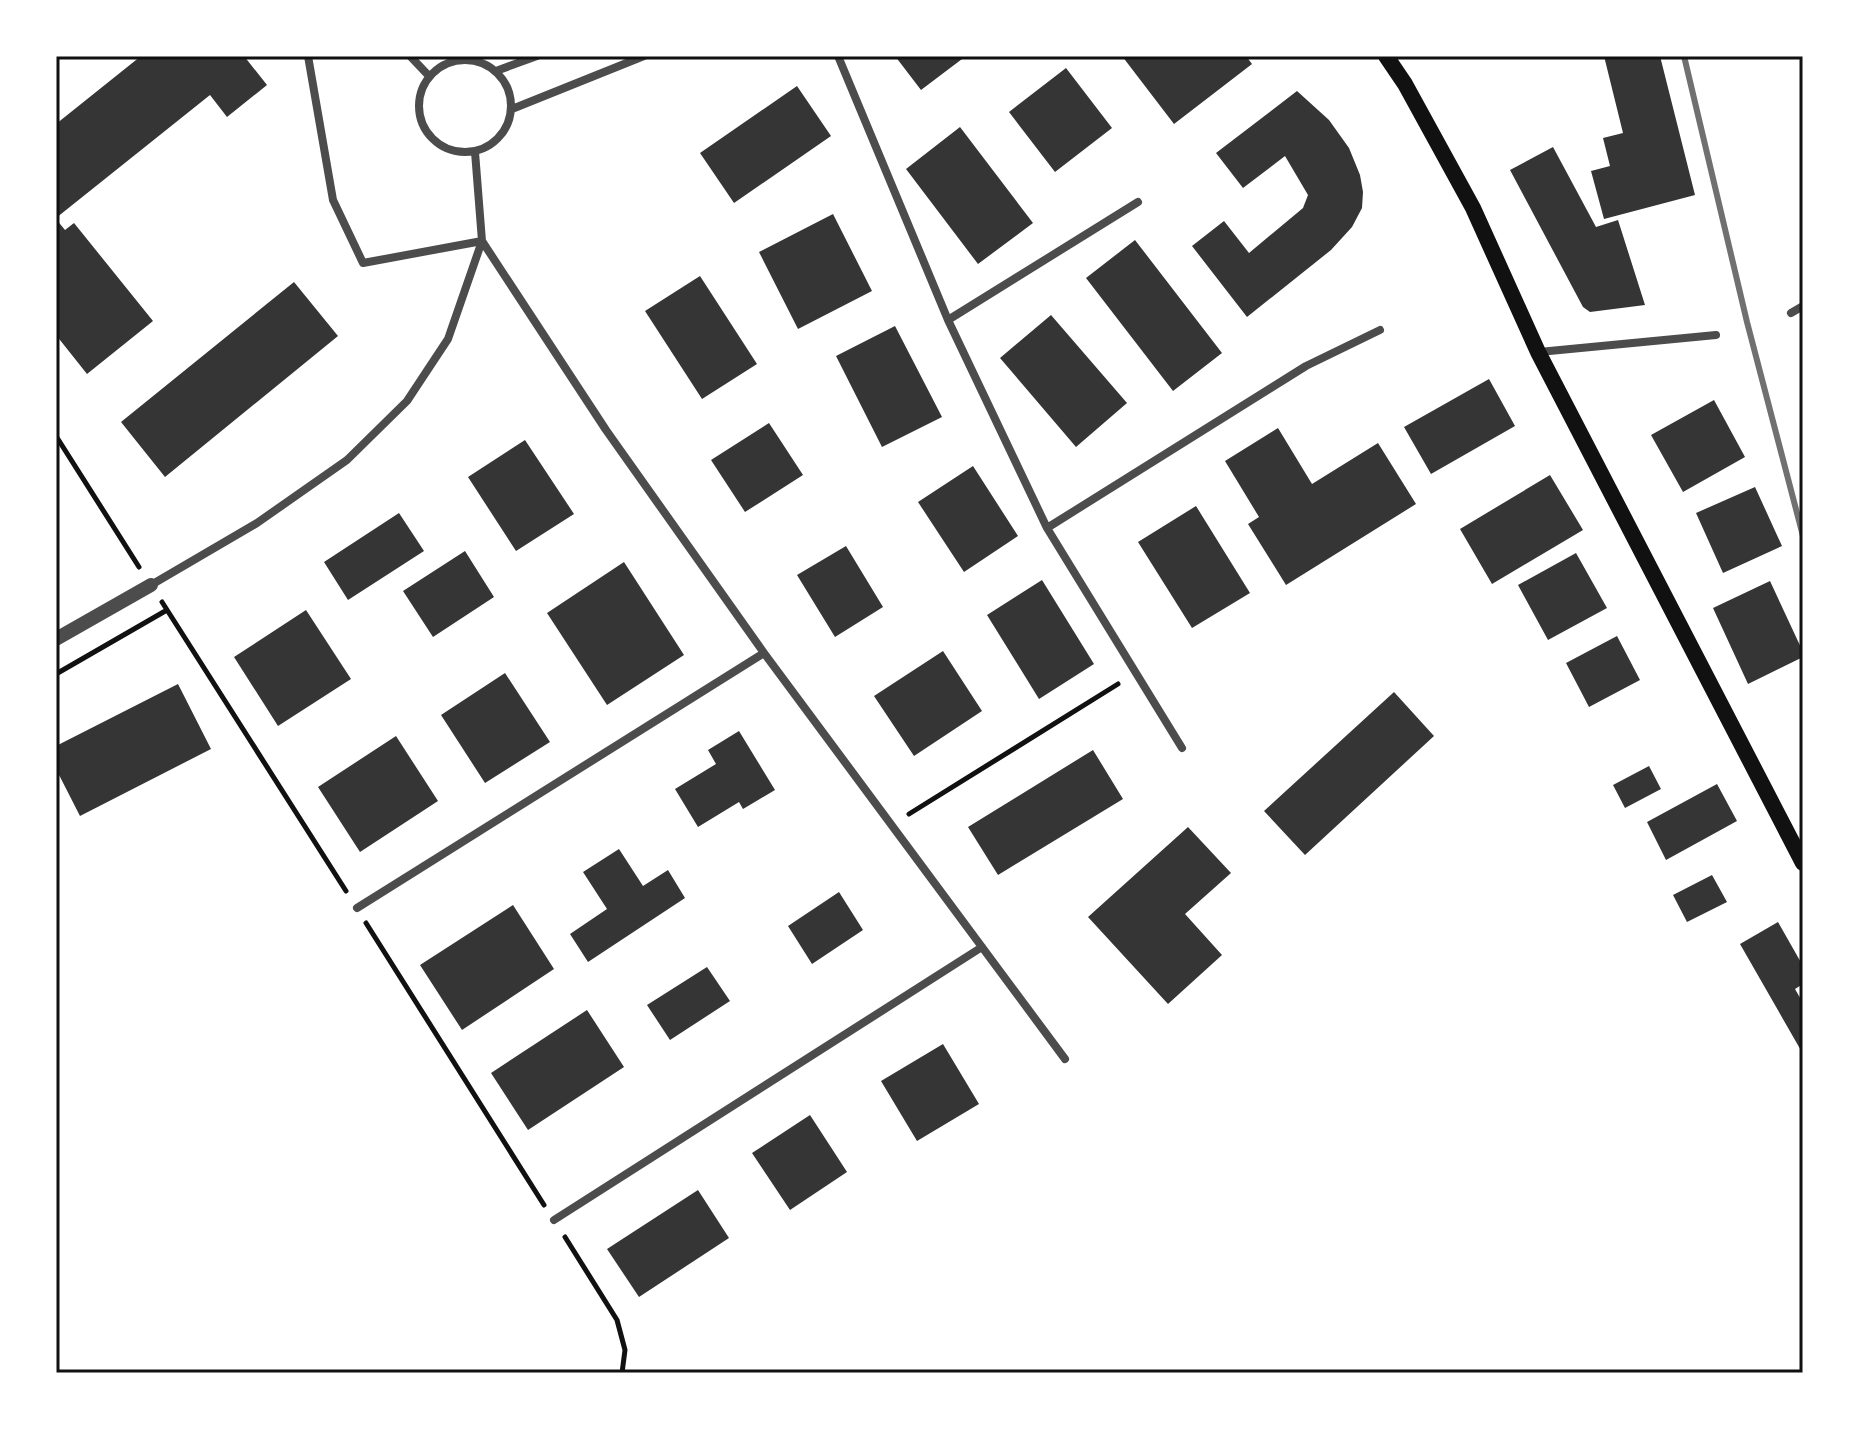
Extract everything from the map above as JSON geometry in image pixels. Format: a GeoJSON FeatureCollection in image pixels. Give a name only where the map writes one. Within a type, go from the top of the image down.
{"type":"FeatureCollection","features":[{"type":"Feature","properties":{"kind":"main road"},"geometry":{"type":"LineString","coordinates":[[1386,56],[1405,84],[1473,208],[1538,352],[1803,863]]}},
{"type":"Feature","properties":{"kind":"street"},"geometry":{"type":"LineString","coordinates":[[308,56],[333,200],[363,263],[482,241]]}},
{"type":"Feature","properties":{"kind":"street"},"geometry":{"type":"LineString","coordinates":[[410,56],[429,76]]}},
{"type":"Feature","properties":{"kind":"street"},"geometry":{"type":"LineString","coordinates":[[496,71],[537,56]]}},
{"type":"Feature","properties":{"kind":"street"},"geometry":{"type":"LineString","coordinates":[[512,109],[644,56]]}},
{"type":"Feature","properties":{"kind":"street"},"geometry":{"type":"LineString","coordinates":[[838,56],[948,320],[1047,528],[1182,748]]}},
{"type":"Feature","properties":{"kind":"street"},"geometry":{"type":"LineString","coordinates":[[462,59],[475,60],[496,71],[511,95],[512,109],[508,124],[500,136],[489,146],[475,152],[460,153],[434,141],[425,130],[418,102],[429,76],[438,68],[462,59]]}},
{"type":"Feature","properties":{"kind":"street"},"geometry":{"type":"LineString","coordinates":[[56,639],[257,523],[347,460],[407,401],[448,339],[482,241],[475,152]]}},
{"type":"Feature","properties":{"kind":"street"},"geometry":{"type":"LineString","coordinates":[[948,320],[1138,202]]}},
{"type":"Feature","properties":{"kind":"street"},"geometry":{"type":"LineString","coordinates":[[482,241],[606,430],[764,653],[1065,1059]]}},
{"type":"Feature","properties":{"kind":"street"},"geometry":{"type":"LineString","coordinates":[[1791,313],[1803,306]]}},
{"type":"Feature","properties":{"kind":"street"},"geometry":{"type":"LineString","coordinates":[[1047,528],[1306,366],[1380,330]]}},
{"type":"Feature","properties":{"kind":"street"},"geometry":{"type":"LineString","coordinates":[[1538,352],[1716,335]]}},
{"type":"Feature","properties":{"kind":"street"},"geometry":{"type":"LineString","coordinates":[[357,908],[764,653]]}},
{"type":"Feature","properties":{"kind":"street"},"geometry":{"type":"LineString","coordinates":[[554,1220],[982,947]]}},
{"type":"Feature","properties":{"kind":"path"},"geometry":{"type":"LineString","coordinates":[[56,436],[138,565]]}},
{"type":"Feature","properties":{"kind":"path"},"geometry":{"type":"LineString","coordinates":[[151,585],[617,1320],[625,1350],[622,1373]]}},
{"type":"Feature","properties":{"kind":"path"},"geometry":{"type":"LineString","coordinates":[[56,674],[167,610]]}},
{"type":"Feature","properties":{"kind":"path"},"geometry":{"type":"LineString","coordinates":[[892,825],[1136,673]]}},
{"type":"Feature","properties":{"kind":"building"},"geometry":{"type":"Polygon","coordinates":[[[141,56],[244,56],[267,85],[227,117],[210,95],[56,218],[56,124],[141,56]]]}},
{"type":"Feature","properties":{"kind":"building"},"geometry":{"type":"Polygon","coordinates":[[[895,56],[966,56],[921,90],[895,56]]]}},
{"type":"Feature","properties":{"kind":"building"},"geometry":{"type":"Polygon","coordinates":[[[1122,56],[1246,56],[1252,64],[1174,124],[1122,56]]]}},
{"type":"Feature","properties":{"kind":"building"},"geometry":{"type":"Polygon","coordinates":[[[1604,56],[1660,56],[1695,195],[1604,219],[1591,171],[1610,166],[1603,138],[1623,133],[1604,56]]]}},
{"type":"Feature","properties":{"kind":"building"},"geometry":{"type":"Polygon","coordinates":[[[1066,68],[1112,128],[1055,172],[1009,112],[1066,68]]]}},
{"type":"Feature","properties":{"kind":"building"},"geometry":{"type":"Polygon","coordinates":[[[797,86],[831,136],[734,203],[700,153],[797,86]]]}},
{"type":"Feature","properties":{"kind":"building"},"geometry":{"type":"Polygon","coordinates":[[[1297,91],[1329,120],[1349,148],[1360,175],[1362,208],[1352,227],[1331,250],[1247,317],[1192,246],[1224,221],[1249,253],[1303,208],[1308,195],[1285,156],[1243,188],[1216,153],[1297,91]]]}},
{"type":"Feature","properties":{"kind":"building"},"geometry":{"type":"Polygon","coordinates":[[[960,127],[1033,223],[978,264],[906,169],[960,127]]]}},
{"type":"Feature","properties":{"kind":"building"},"geometry":{"type":"Polygon","coordinates":[[[1553,147],[1596,227],[1618,220],[1645,305],[1590,312],[1583,307],[1510,170],[1553,147]]]}},
{"type":"Feature","properties":{"kind":"building"},"geometry":{"type":"Polygon","coordinates":[[[833,214],[872,291],[798,329],[759,252],[833,214]]]}},
{"type":"Feature","properties":{"kind":"building"},"geometry":{"type":"Polygon","coordinates":[[[56,219],[65,230],[74,223],[153,321],[87,374],[56,335],[56,219]]]}},
{"type":"Feature","properties":{"kind":"building"},"geometry":{"type":"Polygon","coordinates":[[[1135,240],[1222,353],[1173,391],[1086,278],[1135,240]]]}},
{"type":"Feature","properties":{"kind":"building"},"geometry":{"type":"Polygon","coordinates":[[[700,276],[757,364],[702,399],[645,311],[700,276]]]}},
{"type":"Feature","properties":{"kind":"building"},"geometry":{"type":"Polygon","coordinates":[[[294,282],[338,336],[165,477],[121,422],[294,282]]]}},
{"type":"Feature","properties":{"kind":"building"},"geometry":{"type":"Polygon","coordinates":[[[1051,315],[1127,403],[1076,447],[1000,358],[1051,315]]]}},
{"type":"Feature","properties":{"kind":"building"},"geometry":{"type":"Polygon","coordinates":[[[895,326],[942,417],[882,447],[836,356],[895,326]]]}},
{"type":"Feature","properties":{"kind":"building"},"geometry":{"type":"Polygon","coordinates":[[[1489,379],[1515,426],[1431,474],[1404,427],[1489,379]]]}},
{"type":"Feature","properties":{"kind":"building"},"geometry":{"type":"Polygon","coordinates":[[[1714,400],[1745,457],[1683,492],[1651,435],[1714,400]]]}},
{"type":"Feature","properties":{"kind":"building"},"geometry":{"type":"Polygon","coordinates":[[[769,423],[803,475],[745,512],[711,460],[769,423]]]}},
{"type":"Feature","properties":{"kind":"building"},"geometry":{"type":"Polygon","coordinates":[[[1278,428],[1312,484],[1378,443],[1416,504],[1286,585],[1248,524],[1259,517],[1225,461],[1278,428]]]}},
{"type":"Feature","properties":{"kind":"building"},"geometry":{"type":"Polygon","coordinates":[[[525,440],[574,514],[516,551],[468,477],[525,440]]]}},
{"type":"Feature","properties":{"kind":"building"},"geometry":{"type":"Polygon","coordinates":[[[973,466],[1018,536],[964,572],[918,502],[973,466]]]}},
{"type":"Feature","properties":{"kind":"building"},"geometry":{"type":"Polygon","coordinates":[[[1550,475],[1583,530],[1492,584],[1460,529],[1550,475]]]}},
{"type":"Feature","properties":{"kind":"building"},"geometry":{"type":"Polygon","coordinates":[[[1755,487],[1782,546],[1723,573],[1696,513],[1755,487]]]}},
{"type":"Feature","properties":{"kind":"building"},"geometry":{"type":"Polygon","coordinates":[[[1196,506],[1250,593],[1192,628],[1138,542],[1196,506]]]}},
{"type":"Feature","properties":{"kind":"building"},"geometry":{"type":"Polygon","coordinates":[[[399,513],[424,551],[348,600],[324,562],[399,513]]]}},
{"type":"Feature","properties":{"kind":"building"},"geometry":{"type":"Polygon","coordinates":[[[846,546],[883,607],[835,637],[797,575],[846,546]]]}},
{"type":"Feature","properties":{"kind":"building"},"geometry":{"type":"Polygon","coordinates":[[[465,551],[494,597],[433,637],[403,591],[465,551]]]}},
{"type":"Feature","properties":{"kind":"building"},"geometry":{"type":"Polygon","coordinates":[[[1576,553],[1607,608],[1548,640],[1518,585],[1576,553]]]}},
{"type":"Feature","properties":{"kind":"building"},"geometry":{"type":"Polygon","coordinates":[[[624,562],[684,655],[607,705],[547,613],[624,562]]]}},
{"type":"Feature","properties":{"kind":"building"},"geometry":{"type":"Polygon","coordinates":[[[1042,580],[1094,664],[1039,699],[987,615],[1042,580]]]}},
{"type":"Feature","properties":{"kind":"building"},"geometry":{"type":"Polygon","coordinates":[[[1770,581],[1803,657],[1748,684],[1713,608],[1770,581]]]}},
{"type":"Feature","properties":{"kind":"building"},"geometry":{"type":"Polygon","coordinates":[[[306,610],[351,679],[278,726],[234,657],[306,610]]]}},
{"type":"Feature","properties":{"kind":"building"},"geometry":{"type":"Polygon","coordinates":[[[1617,636],[1640,680],[1589,707],[1566,663],[1617,636]]]}},
{"type":"Feature","properties":{"kind":"building"},"geometry":{"type":"Polygon","coordinates":[[[943,651],[982,711],[914,756],[874,696],[943,651]]]}},
{"type":"Feature","properties":{"kind":"building"},"geometry":{"type":"Polygon","coordinates":[[[505,673],[550,742],[485,783],[441,715],[505,673]]]}},
{"type":"Feature","properties":{"kind":"building"},"geometry":{"type":"Polygon","coordinates":[[[178,684],[211,749],[80,816],[56,769],[56,746],[178,684]]]}},
{"type":"Feature","properties":{"kind":"building"},"geometry":{"type":"Polygon","coordinates":[[[1394,692],[1434,736],[1305,855],[1264,811],[1394,692]]]}},
{"type":"Feature","properties":{"kind":"building"},"geometry":{"type":"Polygon","coordinates":[[[739,731],[775,790],[743,809],[739,802],[698,827],[675,789],[716,764],[708,750],[739,731]]]}},
{"type":"Feature","properties":{"kind":"building"},"geometry":{"type":"Polygon","coordinates":[[[396,736],[438,801],[360,852],[318,787],[396,736]]]}},
{"type":"Feature","properties":{"kind":"building"},"geometry":{"type":"Polygon","coordinates":[[[1093,750],[1123,799],[998,875],[968,827],[1093,750]]]}},
{"type":"Feature","properties":{"kind":"building"},"geometry":{"type":"Polygon","coordinates":[[[1649,766],[1661,789],[1625,808],[1613,785],[1649,766]]]}},
{"type":"Feature","properties":{"kind":"building"},"geometry":{"type":"Polygon","coordinates":[[[1717,784],[1737,821],[1666,860],[1647,822],[1717,784]]]}},
{"type":"Feature","properties":{"kind":"building"},"geometry":{"type":"Polygon","coordinates":[[[1188,827],[1231,873],[1185,914],[1222,955],[1168,1004],[1088,917],[1188,827]]]}},
{"type":"Feature","properties":{"kind":"building"},"geometry":{"type":"Polygon","coordinates":[[[619,849],[643,886],[668,870],[685,898],[588,962],[570,934],[607,909],[583,872],[619,849]]]}},
{"type":"Feature","properties":{"kind":"building"},"geometry":{"type":"Polygon","coordinates":[[[1712,875],[1727,902],[1687,922],[1673,895],[1712,875]]]}},
{"type":"Feature","properties":{"kind":"building"},"geometry":{"type":"Polygon","coordinates":[[[839,892],[863,930],[812,964],[788,926],[839,892]]]}},
{"type":"Feature","properties":{"kind":"building"},"geometry":{"type":"Polygon","coordinates":[[[513,905],[554,969],[462,1030],[420,965],[513,905]]]}},
{"type":"Feature","properties":{"kind":"building"},"geometry":{"type":"Polygon","coordinates":[[[1778,922],[1803,966],[1803,984],[1795,989],[1803,1003],[1803,1054],[1740,944],[1778,922]]]}},
{"type":"Feature","properties":{"kind":"building"},"geometry":{"type":"Polygon","coordinates":[[[707,967],[730,1001],[670,1040],[647,1005],[707,967]]]}},
{"type":"Feature","properties":{"kind":"building"},"geometry":{"type":"Polygon","coordinates":[[[587,1010],[624,1067],[528,1130],[491,1073],[587,1010]]]}},
{"type":"Feature","properties":{"kind":"building"},"geometry":{"type":"Polygon","coordinates":[[[943,1044],[979,1104],[917,1141],[881,1081],[943,1044]]]}},
{"type":"Feature","properties":{"kind":"building"},"geometry":{"type":"Polygon","coordinates":[[[810,1115],[847,1172],[790,1210],[752,1153],[810,1115]]]}},
{"type":"Feature","properties":{"kind":"building"},"geometry":{"type":"Polygon","coordinates":[[[698,1190],[729,1238],[639,1297],[607,1249],[698,1190]]]}},
{"type":"Feature","properties":{"kind":"railway"},"geometry":{"type":"LineString","coordinates":[[1684,56],[1747,322],[1803,536]]}}]}
